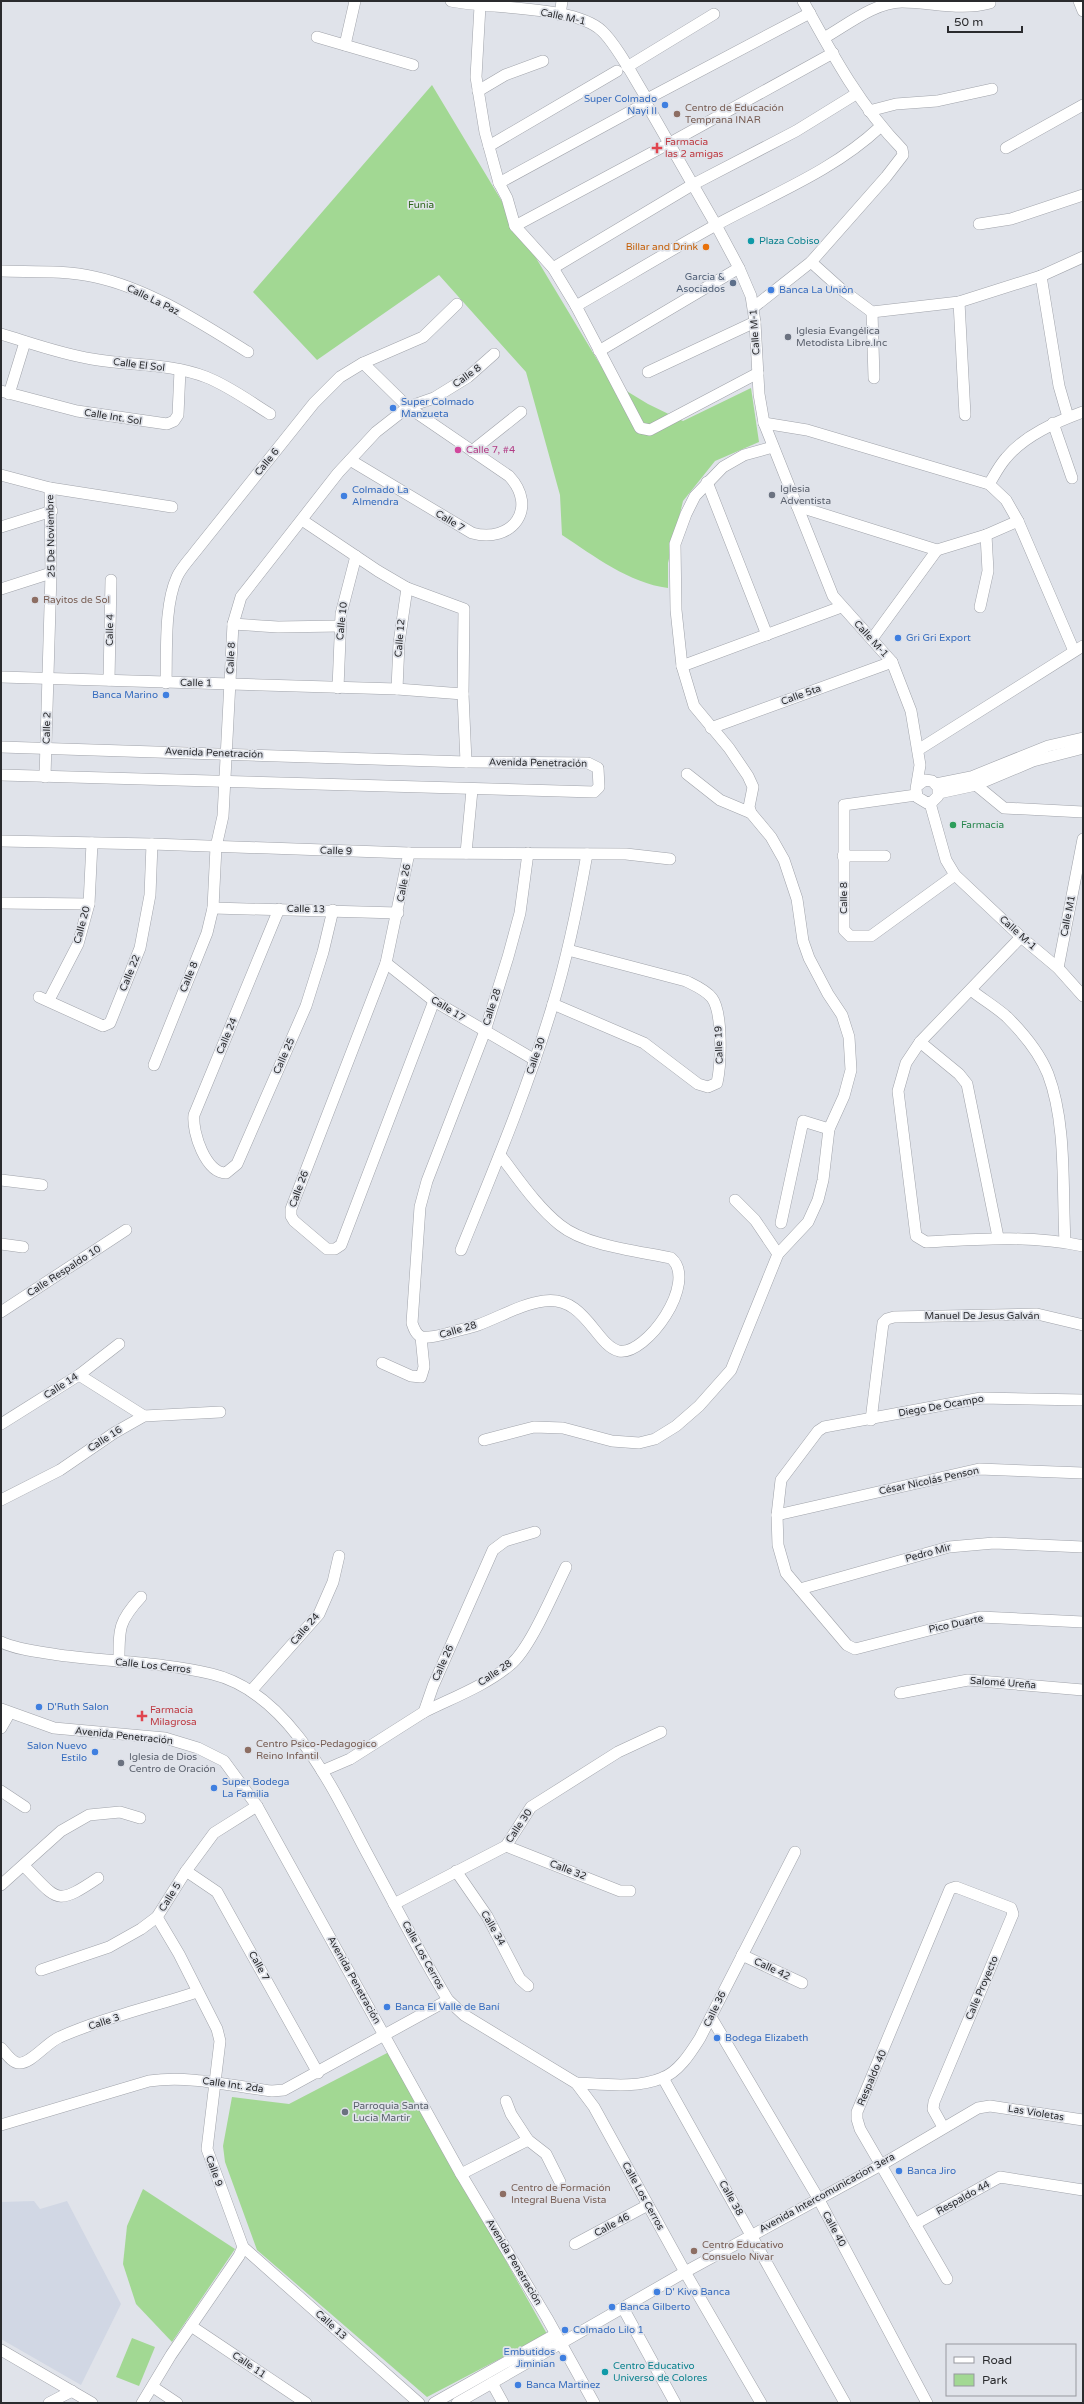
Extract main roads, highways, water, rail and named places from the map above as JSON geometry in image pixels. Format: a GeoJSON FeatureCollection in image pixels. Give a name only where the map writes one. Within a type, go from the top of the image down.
{"type":"FeatureCollection","features":[{"type":"Feature","properties":{"kind":"place","name":"Super Colmado Nayi II"},"geometry":{"type":"Point","coordinates":[665,105]}},
{"type":"Feature","properties":{"kind":"place","name":"Centro de Educación Temprana INAR"},"geometry":{"type":"Point","coordinates":[677,114]}},
{"type":"Feature","properties":{"kind":"place","name":"Farmacia las 2 amigas"},"geometry":{"type":"Point","coordinates":[657,148]}},
{"type":"Feature","properties":{"kind":"place","name":"Plaza Cobiso"},"geometry":{"type":"Point","coordinates":[751,241]}},
{"type":"Feature","properties":{"kind":"place","name":"Billar and Drink"},"geometry":{"type":"Point","coordinates":[706,247]}},
{"type":"Feature","properties":{"kind":"place","name":"Garcia & Asociados"},"geometry":{"type":"Point","coordinates":[733,283]}},
{"type":"Feature","properties":{"kind":"place","name":"Banca La Unión"},"geometry":{"type":"Point","coordinates":[771,290]}},
{"type":"Feature","properties":{"kind":"place","name":"Iglesia Evangélica Metodista Libre.Inc"},"geometry":{"type":"Point","coordinates":[788,337]}},
{"type":"Feature","properties":{"kind":"place","name":"Super Colmado Manzueta"},"geometry":{"type":"Point","coordinates":[393,408]}},
{"type":"Feature","properties":{"kind":"place","name":"Calle 7, #4"},"geometry":{"type":"Point","coordinates":[458,450]}},
{"type":"Feature","properties":{"kind":"place","name":"Iglesia Adventista"},"geometry":{"type":"Point","coordinates":[772,495]}},
{"type":"Feature","properties":{"kind":"place","name":"Colmado La Almendra"},"geometry":{"type":"Point","coordinates":[344,496]}},
{"type":"Feature","properties":{"kind":"place","name":"Rayitos de Sol"},"geometry":{"type":"Point","coordinates":[35,600]}},
{"type":"Feature","properties":{"kind":"place","name":"Gri Gri Export"},"geometry":{"type":"Point","coordinates":[898,638]}},
{"type":"Feature","properties":{"kind":"place","name":"Banca Marino"},"geometry":{"type":"Point","coordinates":[166,695]}},
{"type":"Feature","properties":{"kind":"place","name":"Farmacia"},"geometry":{"type":"Point","coordinates":[953,825]}},
{"type":"Feature","properties":{"kind":"place","name":"D'Ruth Salon"},"geometry":{"type":"Point","coordinates":[39,1707]}},
{"type":"Feature","properties":{"kind":"place","name":"Farmacia Milagrosa"},"geometry":{"type":"Point","coordinates":[142,1716]}},
{"type":"Feature","properties":{"kind":"place","name":"Centro Psico-Pedagogico Reino Infantil"},"geometry":{"type":"Point","coordinates":[248,1750]}},
{"type":"Feature","properties":{"kind":"place","name":"Salon Nuevo Estilo"},"geometry":{"type":"Point","coordinates":[95,1752]}},
{"type":"Feature","properties":{"kind":"place","name":"Iglesia de Dios Centro de Oración"},"geometry":{"type":"Point","coordinates":[121,1763]}},
{"type":"Feature","properties":{"kind":"place","name":"Super Bodega La Familia"},"geometry":{"type":"Point","coordinates":[214,1788]}},
{"type":"Feature","properties":{"kind":"place","name":"Banca El Valle de Baní"},"geometry":{"type":"Point","coordinates":[387,2007]}},
{"type":"Feature","properties":{"kind":"place","name":"Bodega Elizabeth"},"geometry":{"type":"Point","coordinates":[717,2038]}},
{"type":"Feature","properties":{"kind":"place","name":"Parroquia Santa Lucia Martir"},"geometry":{"type":"Point","coordinates":[345,2112]}},
{"type":"Feature","properties":{"kind":"place","name":"Banca Jiro"},"geometry":{"type":"Point","coordinates":[899,2171]}},
{"type":"Feature","properties":{"kind":"place","name":"Centro de Formación Integral Buena Vista"},"geometry":{"type":"Point","coordinates":[503,2194]}},
{"type":"Feature","properties":{"kind":"place","name":"Centro Educativo Consuelo Nivar"},"geometry":{"type":"Point","coordinates":[694,2251]}},
{"type":"Feature","properties":{"kind":"place","name":"D' Kivo Banca"},"geometry":{"type":"Point","coordinates":[657,2292]}},
{"type":"Feature","properties":{"kind":"place","name":"Banca Gilberto"},"geometry":{"type":"Point","coordinates":[612,2307]}},
{"type":"Feature","properties":{"kind":"place","name":"Colmado Lilo 1"},"geometry":{"type":"Point","coordinates":[565,2330]}},
{"type":"Feature","properties":{"kind":"place","name":"Embutidos Jiminian"},"geometry":{"type":"Point","coordinates":[563,2358]}},
{"type":"Feature","properties":{"kind":"place","name":"Centro Educativo Universo de Colores"},"geometry":{"type":"Point","coordinates":[605,2372]}},
{"type":"Feature","properties":{"kind":"place","name":"Banca Martinez"},"geometry":{"type":"Point","coordinates":[518,2385]}},
{"type":"Feature","properties":{"kind":"park label","name":"Funia"},"geometry":{"type":"Point","coordinates":[421,205]}}]}
